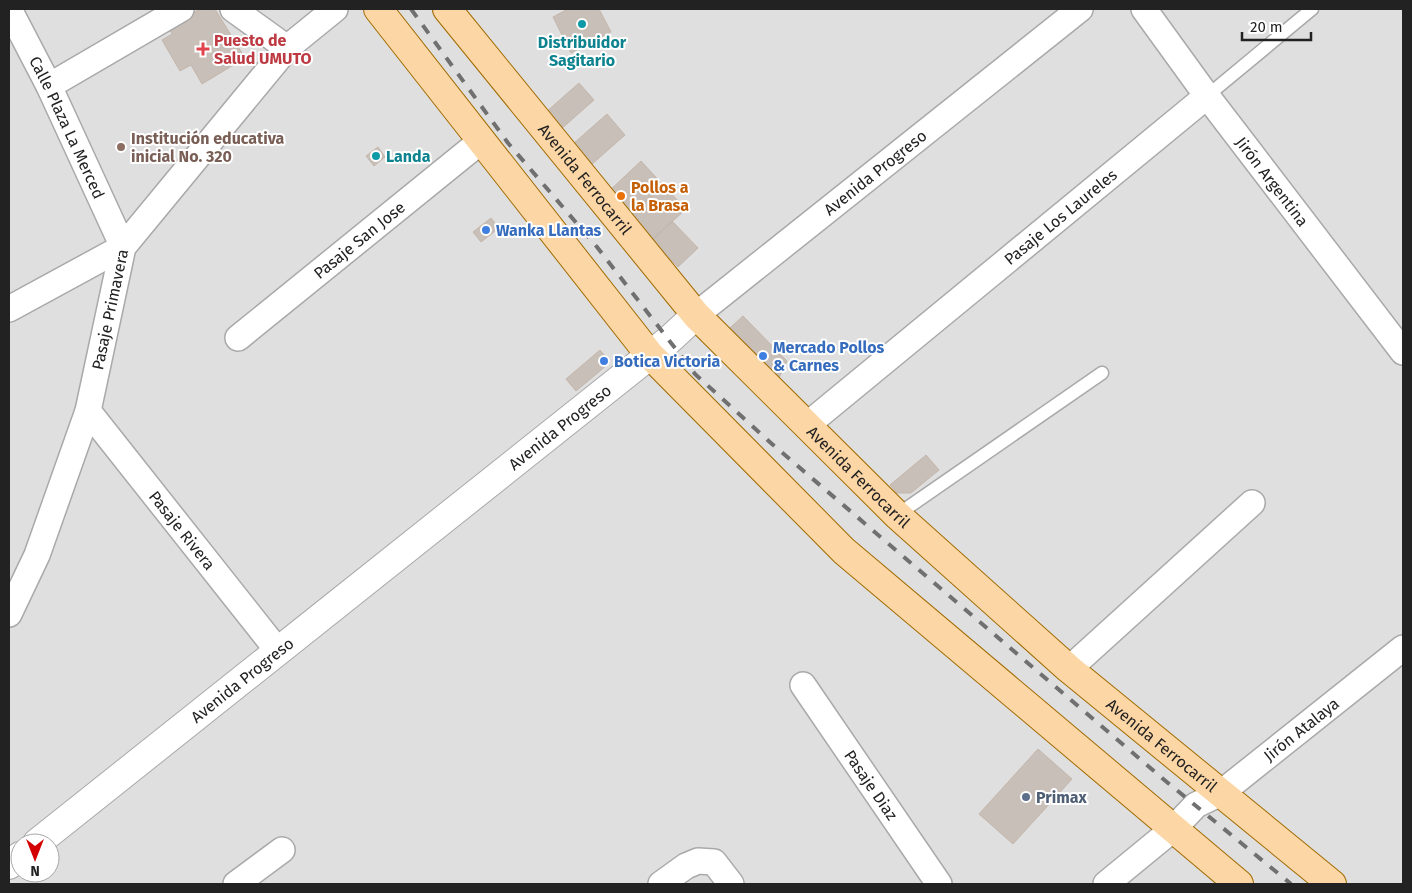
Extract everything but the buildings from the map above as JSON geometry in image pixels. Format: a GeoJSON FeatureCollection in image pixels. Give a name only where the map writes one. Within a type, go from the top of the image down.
{"type":"FeatureCollection","features":[{"type":"Feature","properties":{"kind":"main road"},"geometry":{"type":"LineString","coordinates":[[378,9],[649,354],[844,551],[1240,884]]}},
{"type":"Feature","properties":{"kind":"main road","name":"Avenida Ferrocarril"},"geometry":{"type":"LineString","coordinates":[[447,9],[696,315],[897,515],[1069,669],[1332,884]]}},
{"type":"Feature","properties":{"kind":"street","name":"Calle Plaza La Merced"},"geometry":{"type":"LineString","coordinates":[[9,9],[49,86],[123,247]]}},
{"type":"Feature","properties":{"kind":"street"},"geometry":{"type":"LineString","coordinates":[[49,86],[181,9]]}},
{"type":"Feature","properties":{"kind":"street"},"geometry":{"type":"LineString","coordinates":[[233,9],[287,48]]}},
{"type":"Feature","properties":{"kind":"street","name":"Pasaje Primavera"},"geometry":{"type":"LineString","coordinates":[[9,614],[37,555],[88,411],[123,247],[287,48],[335,9]]}},
{"type":"Feature","properties":{"kind":"street","name":"Avenida Progreso"},"geometry":{"type":"LineString","coordinates":[[50,833],[649,354],[669,340],[696,315],[1080,9]]}},
{"type":"Feature","properties":{"kind":"street","name":"Jirón Argentina"},"geometry":{"type":"LineString","coordinates":[[1144,9],[1207,96],[1403,352]]}},
{"type":"Feature","properties":{"kind":"street","name":"Pasaje Los Laureles"},"geometry":{"type":"LineString","coordinates":[[807,425],[1207,96]]}},
{"type":"Feature","properties":{"kind":"street","name":"Pasaje San Jose"},"geometry":{"type":"LineString","coordinates":[[238,338],[481,141]]}},
{"type":"Feature","properties":{"kind":"street"},"geometry":{"type":"LineString","coordinates":[[9,309],[123,247]]}},
{"type":"Feature","properties":{"kind":"street","name":"Pasaje Rivera"},"geometry":{"type":"LineString","coordinates":[[88,411],[278,651]]}},
{"type":"Feature","properties":{"kind":"street"},"geometry":{"type":"LineString","coordinates":[[1069,669],[1252,504]]}},
{"type":"Feature","properties":{"kind":"street","name":"Jirón Atalaya"},"geometry":{"type":"LineString","coordinates":[[1173,829],[1196,805],[1222,793],[1403,648]]}},
{"type":"Feature","properties":{"kind":"street","name":"Pasaje Diaz"},"geometry":{"type":"LineString","coordinates":[[804,685],[938,884]]}},
{"type":"Feature","properties":{"kind":"street"},"geometry":{"type":"LineString","coordinates":[[1106,884],[1173,829]]}},
{"type":"Feature","properties":{"kind":"street"},"geometry":{"type":"LineString","coordinates":[[236,884],[282,850]]}},
{"type":"Feature","properties":{"kind":"street"},"geometry":{"type":"LineString","coordinates":[[661,884],[686,866],[698,861],[714,862],[731,884]]}},
{"type":"Feature","properties":{"kind":"lane","name":"Pasaje Los Laureles"},"geometry":{"type":"LineString","coordinates":[[1207,96],[1312,9]]}},
{"type":"Feature","properties":{"kind":"lane"},"geometry":{"type":"LineString","coordinates":[[897,515],[1102,373]]}},
{"type":"Feature","properties":{"kind":"shaded area"},"geometry":{"type":"Polygon","coordinates":[[[9,9],[1403,9],[1403,884],[9,884],[9,9]]]}},
{"type":"Feature","properties":{"kind":"railway"},"geometry":{"type":"LineString","coordinates":[[411,9],[508,143],[597,247],[695,374],[772,444],[1162,778],[1291,884]]}},
{"type":"Feature","properties":{"kind":"place","name":"Distribuidor Sagitario"},"geometry":{"type":"Point","coordinates":[582,24]}},
{"type":"Feature","properties":{"kind":"place","name":"Puesto de Salud UMUTO"},"geometry":{"type":"Point","coordinates":[203,49]}},
{"type":"Feature","properties":{"kind":"place","name":"Institución educativa inicial No. 320"},"geometry":{"type":"Point","coordinates":[121,147]}},
{"type":"Feature","properties":{"kind":"place","name":"Landa"},"geometry":{"type":"Point","coordinates":[376,156]}},
{"type":"Feature","properties":{"kind":"place","name":"Pollos a la Brasa"},"geometry":{"type":"Point","coordinates":[621,196]}},
{"type":"Feature","properties":{"kind":"place","name":"Wanka Llantas"},"geometry":{"type":"Point","coordinates":[486,230]}},
{"type":"Feature","properties":{"kind":"place","name":"Mercado Pollos & Carnes"},"geometry":{"type":"Point","coordinates":[763,356]}},
{"type":"Feature","properties":{"kind":"place","name":"Botica Victoria"},"geometry":{"type":"Point","coordinates":[604,361]}},
{"type":"Feature","properties":{"kind":"place","name":"Primax"},"geometry":{"type":"Point","coordinates":[1026,797]}}]}
